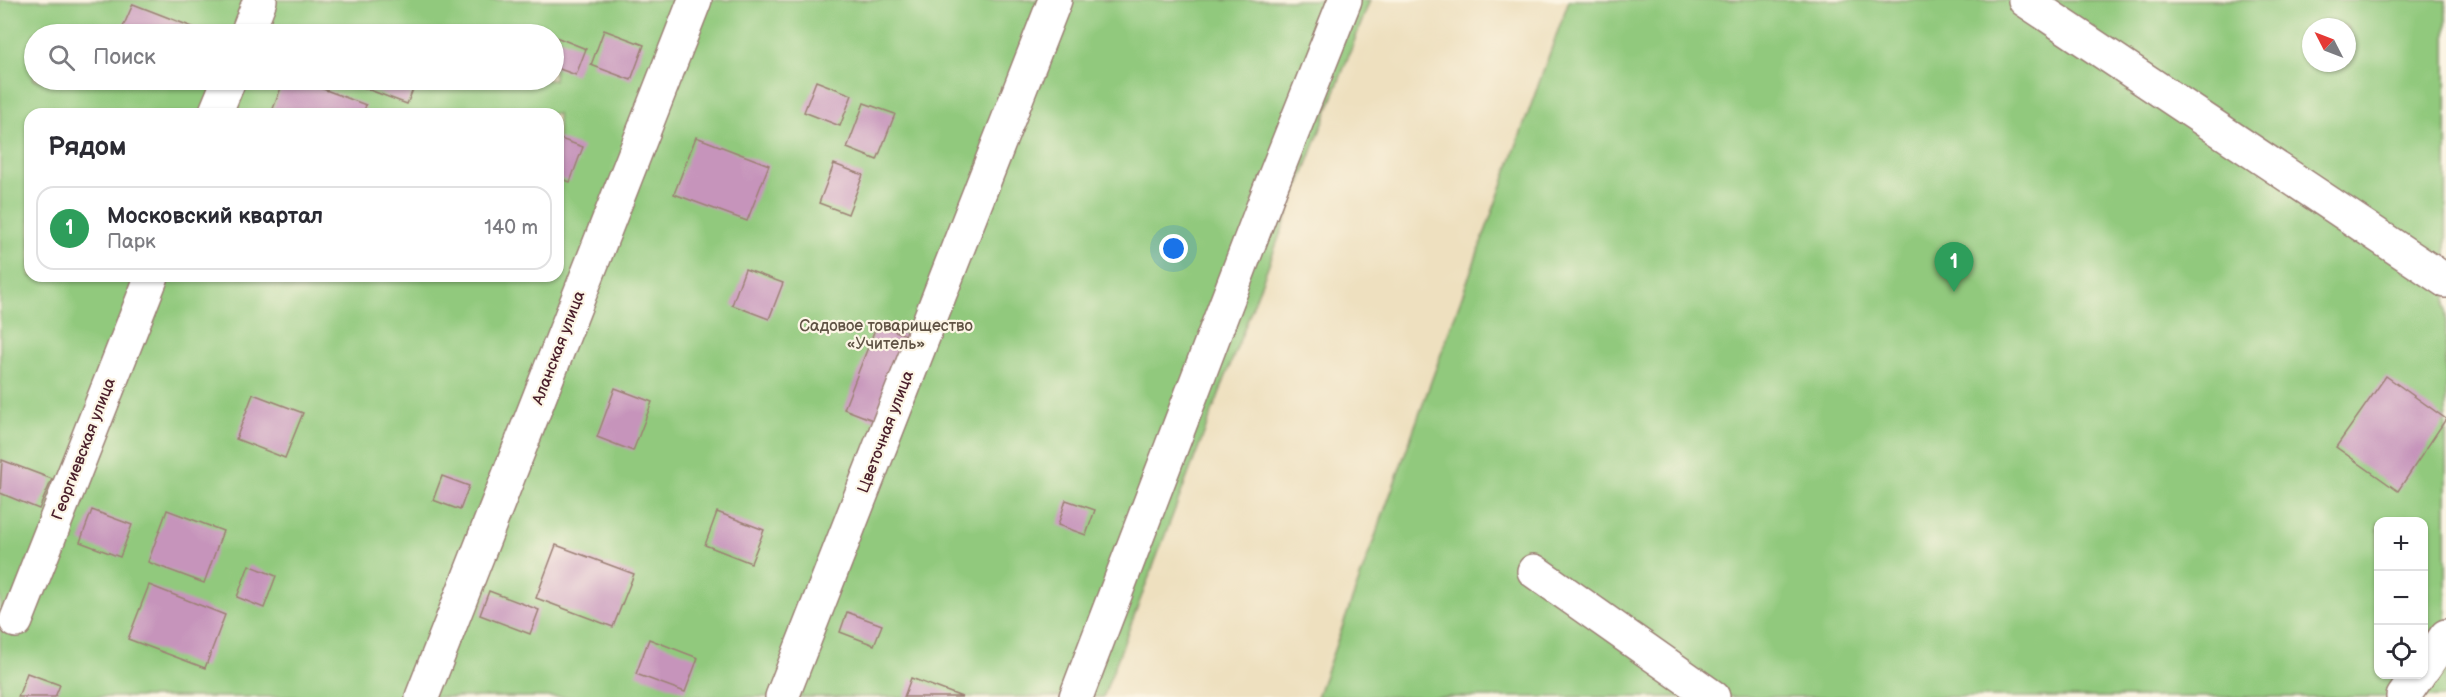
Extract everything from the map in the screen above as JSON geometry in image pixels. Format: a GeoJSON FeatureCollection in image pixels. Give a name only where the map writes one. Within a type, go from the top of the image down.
{"type":"FeatureCollection","features":[{"type":"Feature","properties":{"kind":"street"},"geometry":{"type":"LineString","coordinates":[[251,24],[260,0]]}},
{"type":"Feature","properties":{"kind":"street","name":"Аланская улица"},"geometry":{"type":"LineString","coordinates":[[422,697],[695,0]]}},
{"type":"Feature","properties":{"kind":"street","name":"Цветочная улица"},"geometry":{"type":"LineString","coordinates":[[782,697],[1055,0]]}},
{"type":"Feature","properties":{"kind":"street"},"geometry":{"type":"LineString","coordinates":[[1076,697],[1270,186],[1345,0]]}},
{"type":"Feature","properties":{"kind":"street"},"geometry":{"type":"LineString","coordinates":[[2025,0],[2446,281]]}},
{"type":"Feature","properties":{"kind":"street"},"geometry":{"type":"LineString","coordinates":[[217,108],[225,90]]}},
{"type":"Feature","properties":{"kind":"street","name":"Георгиевская улица"},"geometry":{"type":"LineString","coordinates":[[16,621],[150,282]]}},
{"type":"Feature","properties":{"kind":"street"},"geometry":{"type":"LineString","coordinates":[[1534,571],[1713,697]]}},
{"type":"Feature","properties":{"kind":"street"},"geometry":{"type":"LineString","coordinates":[[2428,662],[2446,636]]}},
{"type":"Feature","properties":{"kind":"street"},"geometry":{"type":"LineString","coordinates":[[2403,697],[2416,679]]}},
{"type":"Feature","properties":{"kind":"green space","name":"Садовое товарищество «Учитель»"},"geometry":{"type":"Polygon","coordinates":[[[0,0],[1370,0],[1103,697],[0,697],[0,0]]]}},
{"type":"Feature","properties":{"kind":"green space"},"geometry":{"type":"Polygon","coordinates":[[[1569,0],[2446,0],[2446,697],[1317,697],[1569,0]]]}},
{"type":"Feature","properties":{"kind":"building"},"geometry":{"type":"Polygon","coordinates":[[[133,4],[185,24],[124,24],[133,4]]]}},
{"type":"Feature","properties":{"kind":"building"},"geometry":{"type":"Polygon","coordinates":[[[604,30],[644,45],[631,80],[591,65],[604,30]]]}},
{"type":"Feature","properties":{"kind":"building"},"geometry":{"type":"Polygon","coordinates":[[[564,40],[586,49],[576,75],[564,71],[564,40]]]}},
{"type":"Feature","properties":{"kind":"building"},"geometry":{"type":"Polygon","coordinates":[[[816,81],[852,95],[840,126],[804,112],[816,81]]]}},
{"type":"Feature","properties":{"kind":"building"},"geometry":{"type":"Polygon","coordinates":[[[280,90],[326,90],[366,105],[365,108],[273,108],[280,90]]]}},
{"type":"Feature","properties":{"kind":"building"},"geometry":{"type":"Polygon","coordinates":[[[370,90],[413,90],[407,104],[370,90]]]}},
{"type":"Feature","properties":{"kind":"building"},"geometry":{"type":"Polygon","coordinates":[[[864,103],[895,114],[877,160],[847,148],[864,103]]]}},
{"type":"Feature","properties":{"kind":"building"},"geometry":{"type":"Polygon","coordinates":[[[696,137],[769,165],[747,221],[674,194],[696,137]]]}},
{"type":"Feature","properties":{"kind":"building"},"geometry":{"type":"Polygon","coordinates":[[[564,140],[583,147],[570,182],[564,180],[564,140]]]}},
{"type":"Feature","properties":{"kind":"building"},"geometry":{"type":"Polygon","coordinates":[[[834,164],[863,175],[848,214],[819,203],[834,164]]]}},
{"type":"Feature","properties":{"kind":"building"},"geometry":{"type":"Polygon","coordinates":[[[745,269],[783,283],[769,319],[732,305],[745,269]]]}},
{"type":"Feature","properties":{"kind":"building"},"geometry":{"type":"Polygon","coordinates":[[[877,324],[911,337],[878,422],[844,409],[877,324]]]}},
{"type":"Feature","properties":{"kind":"building"},"geometry":{"type":"Polygon","coordinates":[[[2386,376],[2446,419],[2398,491],[2336,447],[2386,376]]]}},
{"type":"Feature","properties":{"kind":"building"},"geometry":{"type":"Polygon","coordinates":[[[615,388],[652,402],[633,451],[597,437],[615,388]]]}},
{"type":"Feature","properties":{"kind":"building"},"geometry":{"type":"Polygon","coordinates":[[[253,394],[303,413],[285,458],[236,439],[253,394]]]}},
{"type":"Feature","properties":{"kind":"building"},"geometry":{"type":"Polygon","coordinates":[[[2,460],[52,479],[39,509],[0,493],[2,460]]]}},
{"type":"Feature","properties":{"kind":"building"},"geometry":{"type":"Polygon","coordinates":[[[442,476],[469,486],[460,510],[433,500],[442,476]]]}},
{"type":"Feature","properties":{"kind":"building"},"geometry":{"type":"Polygon","coordinates":[[[1066,500],[1095,510],[1086,535],[1058,525],[1066,500]]]}},
{"type":"Feature","properties":{"kind":"building"},"geometry":{"type":"Polygon","coordinates":[[[92,510],[132,525],[120,557],[80,542],[92,510]]]}},
{"type":"Feature","properties":{"kind":"building"},"geometry":{"type":"Polygon","coordinates":[[[167,510],[223,531],[204,583],[148,562],[167,510]]]}},
{"type":"Feature","properties":{"kind":"building"},"geometry":{"type":"Polygon","coordinates":[[[717,512],[764,530],[751,563],[705,545],[717,512]]]}},
{"type":"Feature","properties":{"kind":"building"},"geometry":{"type":"Polygon","coordinates":[[[556,545],[634,574],[613,627],[536,598],[556,545]]]}},
{"type":"Feature","properties":{"kind":"building"},"geometry":{"type":"Polygon","coordinates":[[[249,565],[276,576],[264,608],[237,597],[249,565]]]}},
{"type":"Feature","properties":{"kind":"building"},"geometry":{"type":"Polygon","coordinates":[[[149,585],[225,615],[205,668],[128,639],[149,585]]]}},
{"type":"Feature","properties":{"kind":"building"},"geometry":{"type":"Polygon","coordinates":[[[489,591],[539,610],[530,634],[480,615],[489,591]]]}},
{"type":"Feature","properties":{"kind":"building"},"geometry":{"type":"Polygon","coordinates":[[[847,612],[882,625],[874,645],[840,632],[847,612]]]}},
{"type":"Feature","properties":{"kind":"building"},"geometry":{"type":"Polygon","coordinates":[[[649,639],[698,658],[685,692],[636,674],[649,639]]]}},
{"type":"Feature","properties":{"kind":"building"},"geometry":{"type":"Polygon","coordinates":[[[27,673],[60,685],[55,697],[18,697],[27,673]]]}},
{"type":"Feature","properties":{"kind":"building"},"geometry":{"type":"Polygon","coordinates":[[[911,678],[962,697],[904,697],[911,678]]]}},
{"type":"Feature","properties":{"kind":"place","name":"Московский квартал"},"geometry":{"type":"Point","coordinates":[1954,292]}}]}
